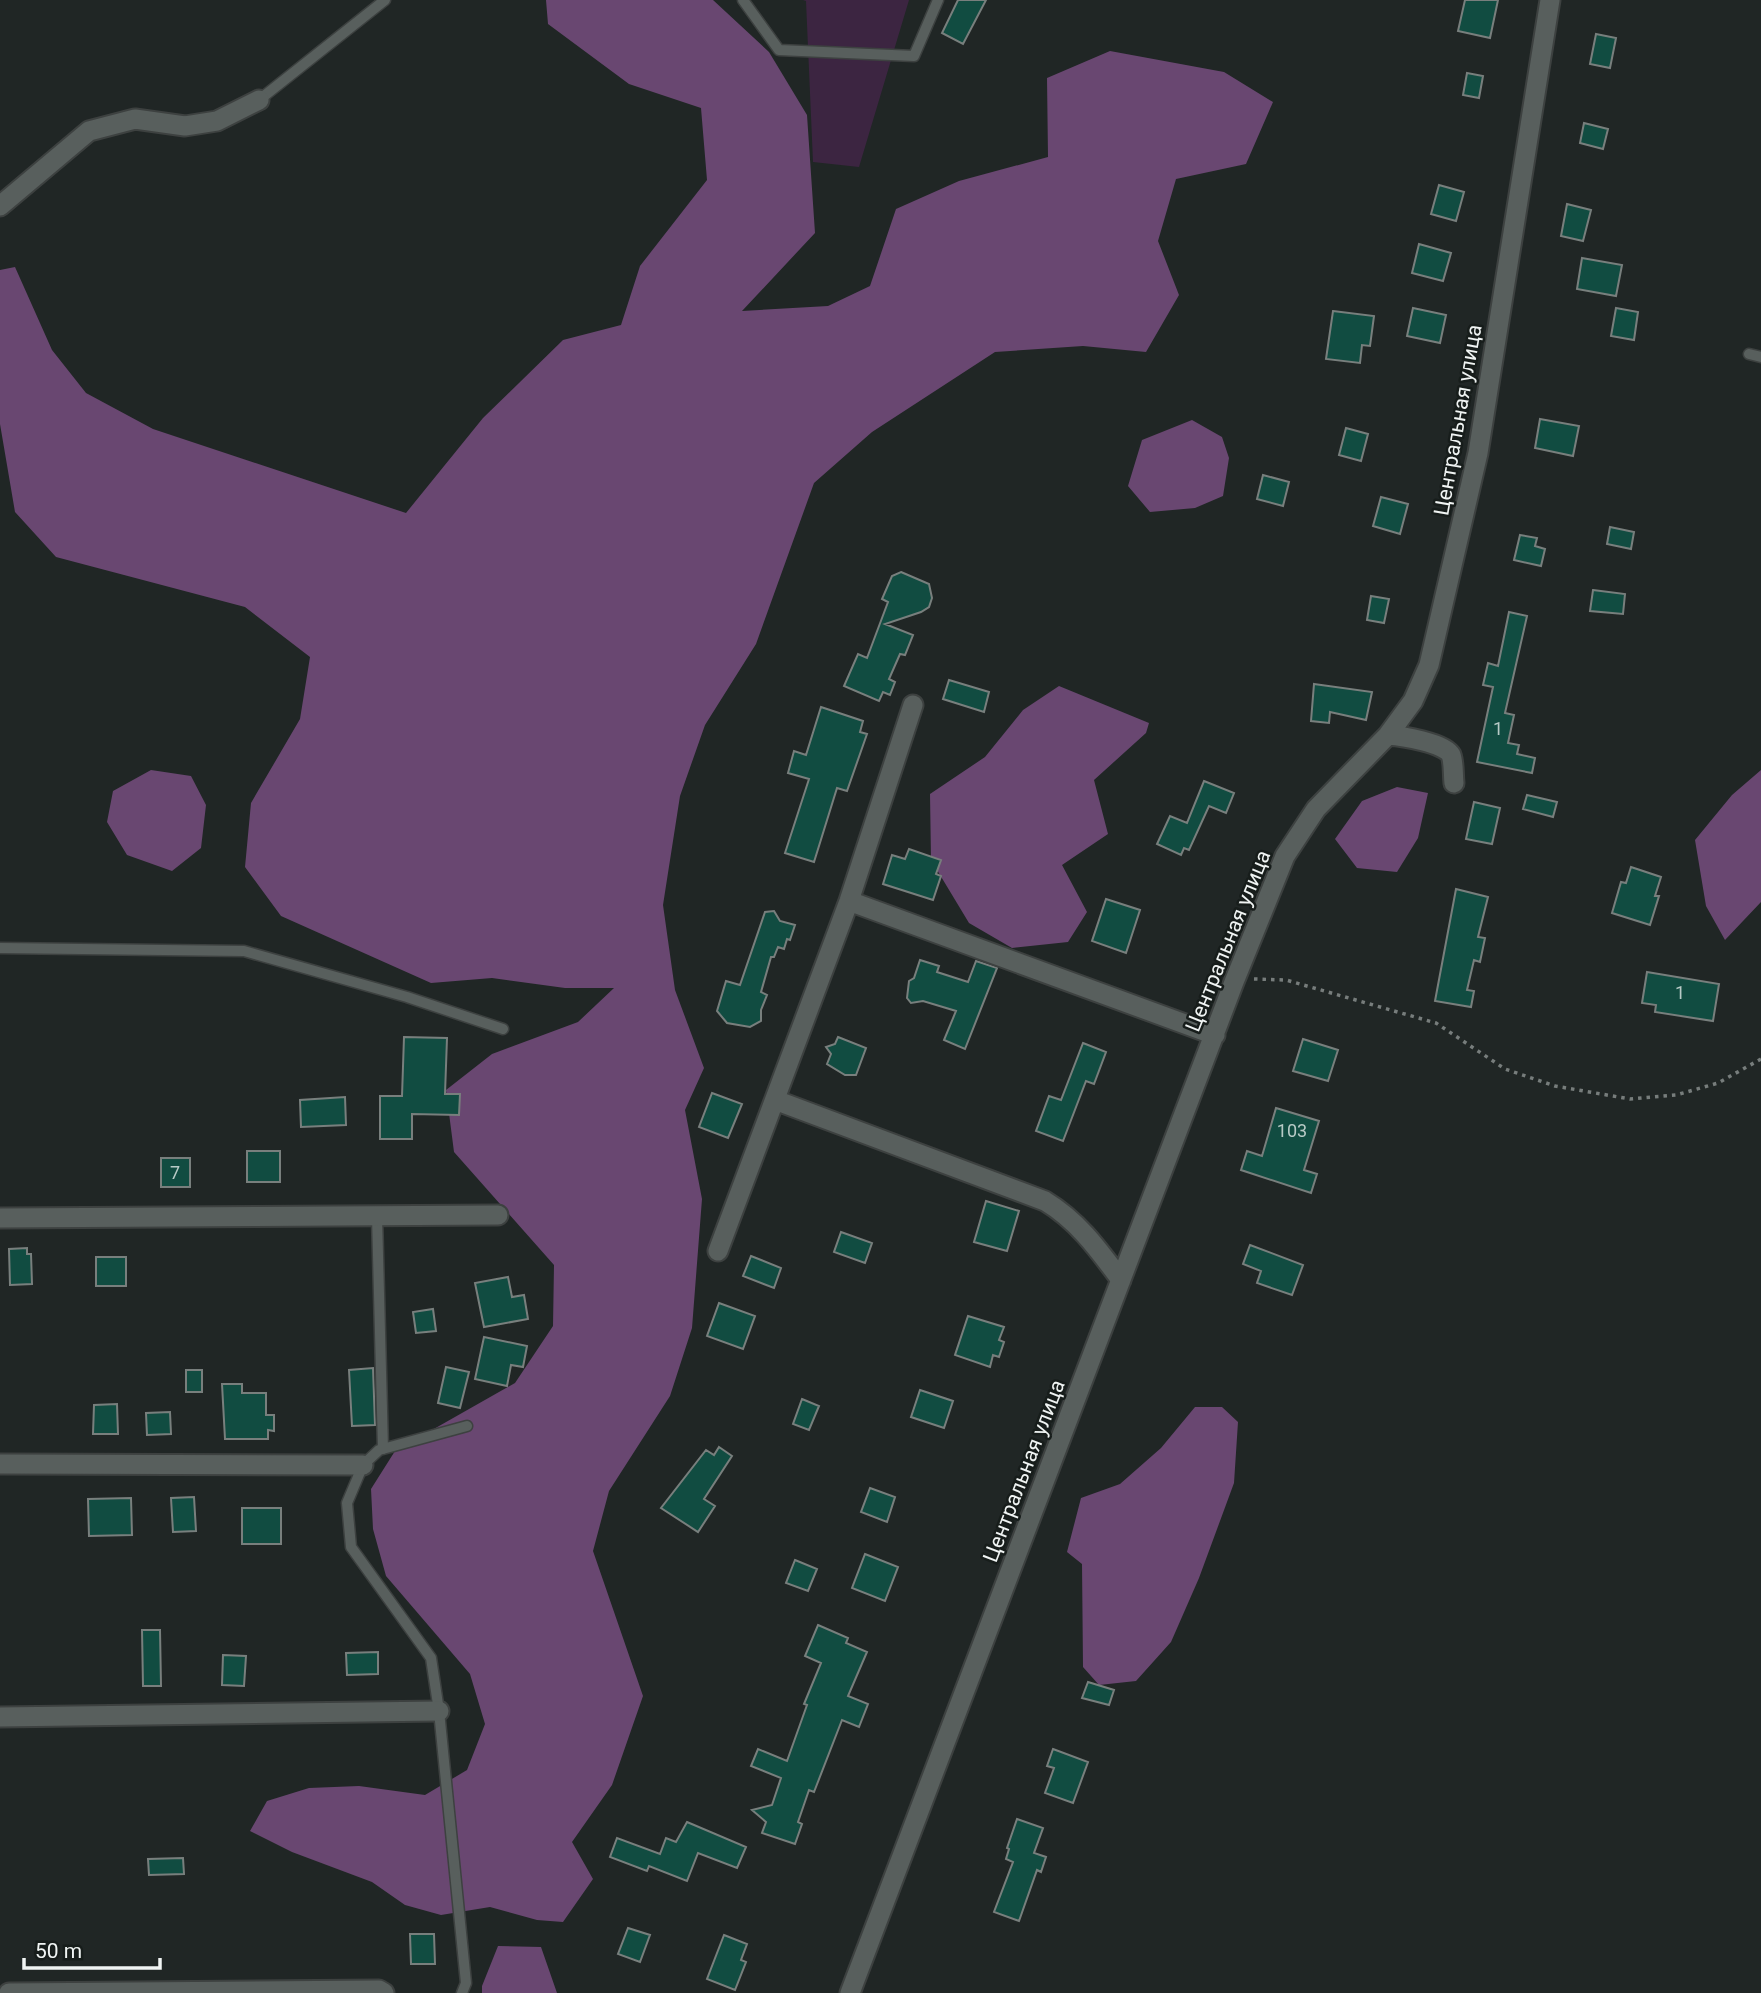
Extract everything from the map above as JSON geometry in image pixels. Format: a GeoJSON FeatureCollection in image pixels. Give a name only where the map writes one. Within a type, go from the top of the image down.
{"type":"FeatureCollection","features":[{"type":"Feature","properties":{"kind":"street","name":"Центральная улица"},"geometry":{"type":"LineString","coordinates":[[850,1993],[1234,982],[1286,856],[1316,809],[1388,735],[1413,701],[1429,665],[1447,597],[1478,453],[1550,0]]}},
{"type":"Feature","properties":{"kind":"street"},"geometry":{"type":"LineString","coordinates":[[2,199],[89,131],[135,119],[186,125],[217,121],[259,100]]}},
{"type":"Feature","properties":{"kind":"street"},"geometry":{"type":"LineString","coordinates":[[719,1251],[849,901],[913,705]]}},
{"type":"Feature","properties":{"kind":"street"},"geometry":{"type":"LineString","coordinates":[[1388,735],[1412,738],[1446,750],[1451,755],[1454,783]]}},
{"type":"Feature","properties":{"kind":"street"},"geometry":{"type":"LineString","coordinates":[[849,901],[1214,1035]]}},
{"type":"Feature","properties":{"kind":"street"},"geometry":{"type":"LineString","coordinates":[[775,1100],[1045,1201],[1065,1214],[1086,1234],[1121,1280]]}},
{"type":"Feature","properties":{"kind":"street"},"geometry":{"type":"LineString","coordinates":[[0,1218],[498,1215]]}},
{"type":"Feature","properties":{"kind":"street"},"geometry":{"type":"LineString","coordinates":[[0,1464],[363,1465]]}},
{"type":"Feature","properties":{"kind":"street"},"geometry":{"type":"LineString","coordinates":[[0,1717],[439,1712]]}},
{"type":"Feature","properties":{"kind":"street"},"geometry":{"type":"LineString","coordinates":[[9,1993],[379,1990],[383,1993]]}},
{"type":"Feature","properties":{"kind":"lane"},"geometry":{"type":"LineString","coordinates":[[259,100],[385,0]]}},
{"type":"Feature","properties":{"kind":"lane"},"geometry":{"type":"LineString","coordinates":[[743,0],[779,50],[914,57],[938,0]]}},
{"type":"Feature","properties":{"kind":"lane"},"geometry":{"type":"LineString","coordinates":[[1749,354],[1761,357]]}},
{"type":"Feature","properties":{"kind":"lane"},"geometry":{"type":"LineString","coordinates":[[0,948],[244,951],[407,997],[503,1029]]}},
{"type":"Feature","properties":{"kind":"lane"},"geometry":{"type":"LineString","coordinates":[[377,1216],[383,1449]]}},
{"type":"Feature","properties":{"kind":"lane"},"geometry":{"type":"LineString","coordinates":[[465,1990],[439,1712],[431,1658],[351,1547],[347,1503],[363,1465],[383,1449],[467,1426]]}},
{"type":"Feature","properties":{"kind":"path"},"geometry":{"type":"LineString","coordinates":[[1234,982],[1260,978],[1286,980],[1436,1023],[1505,1069],[1555,1086],[1629,1098],[1676,1094],[1718,1083],[1761,1059]]}},
{"type":"Feature","properties":{"kind":"shaded area"},"geometry":{"type":"Polygon","coordinates":[[[546,0],[713,0],[769,52],[807,115],[815,233],[742,311],[828,306],[870,286],[896,209],[959,181],[1048,157],[1047,78],[1110,51],[1224,72],[1273,102],[1246,164],[1176,179],[1158,241],[1179,295],[1146,352],[1083,346],[995,352],[872,432],[814,483],[756,644],[705,725],[680,796],[663,905],[675,990],[704,1068],[685,1110],[702,1199],[692,1328],[670,1396],[609,1491],[593,1551],[643,1696],[612,1785],[572,1842],[593,1879],[563,1922],[537,1920],[490,1907],[441,1915],[405,1905],[372,1882],[292,1852],[250,1831],[267,1801],[309,1788],[359,1786],[425,1795],[467,1770],[485,1724],[470,1674],[386,1576],[373,1529],[371,1489],[395,1451],[515,1383],[553,1326],[554,1265],[454,1152],[446,1090],[492,1054],[578,1022],[614,988],[565,988],[492,978],[431,983],[281,916],[245,867],[251,803],[300,719],[310,657],[245,607],[56,557],[15,512],[0,424],[0,270],[15,267],[52,350],[86,393],[153,429],[406,513],[483,418],[563,340],[621,325],[640,266],[707,180],[701,108],[629,84],[548,24],[546,0]]]}},
{"type":"Feature","properties":{"kind":"shaded area"},"geometry":{"type":"Polygon","coordinates":[[[803,0],[909,0],[859,167],[813,162],[806,1],[803,0]]]}},
{"type":"Feature","properties":{"kind":"shaded area"},"geometry":{"type":"Polygon","coordinates":[[[1192,420],[1222,437],[1229,458],[1223,496],[1195,508],[1150,512],[1128,486],[1142,440],[1192,420]]]}},
{"type":"Feature","properties":{"kind":"shaded area"},"geometry":{"type":"Polygon","coordinates":[[[1059,686],[1149,723],[1146,733],[1094,780],[1108,834],[1062,865],[1087,912],[1068,942],[1012,948],[969,923],[931,860],[930,794],[985,757],[1023,710],[1059,686]]]}},
{"type":"Feature","properties":{"kind":"shaded area"},"geometry":{"type":"Polygon","coordinates":[[[151,770],[191,776],[206,805],[201,848],[172,871],[127,855],[107,822],[113,791],[151,770]]]}},
{"type":"Feature","properties":{"kind":"shaded area"},"geometry":{"type":"Polygon","coordinates":[[[1761,770],[1761,902],[1725,940],[1706,906],[1695,840],[1732,795],[1761,770]]]}},
{"type":"Feature","properties":{"kind":"shaded area"},"geometry":{"type":"Polygon","coordinates":[[[1397,787],[1428,793],[1418,838],[1397,872],[1357,868],[1335,839],[1362,801],[1397,787]]]}},
{"type":"Feature","properties":{"kind":"shaded area"},"geometry":{"type":"Polygon","coordinates":[[[1195,1407],[1222,1407],[1238,1422],[1234,1483],[1199,1578],[1171,1642],[1136,1681],[1099,1685],[1083,1667],[1082,1564],[1067,1552],[1081,1498],[1120,1484],[1161,1448],[1195,1407]]]}},
{"type":"Feature","properties":{"kind":"shaded area"},"geometry":{"type":"Polygon","coordinates":[[[498,1946],[541,1947],[557,1993],[482,1993],[482,1986],[498,1946]]]}},
{"type":"Feature","properties":{"kind":"building"},"geometry":{"type":"Polygon","coordinates":[[[958,0],[986,0],[963,44],[942,33],[958,0]]]}},
{"type":"Feature","properties":{"kind":"building"},"geometry":{"type":"Polygon","coordinates":[[[1465,0],[1498,0],[1490,38],[1458,31],[1465,0]]]}},
{"type":"Feature","properties":{"kind":"building"},"geometry":{"type":"Polygon","coordinates":[[[1596,34],[1616,38],[1610,68],[1590,64],[1596,34]]]}},
{"type":"Feature","properties":{"kind":"building"},"geometry":{"type":"Polygon","coordinates":[[[1467,73],[1483,76],[1479,98],[1463,95],[1467,73]]]}},
{"type":"Feature","properties":{"kind":"building"},"geometry":{"type":"Polygon","coordinates":[[[1584,123],[1608,129],[1603,149],[1580,143],[1584,123]]]}},
{"type":"Feature","properties":{"kind":"building"},"geometry":{"type":"Polygon","coordinates":[[[1439,185],[1464,192],[1456,221],[1431,214],[1439,185]]]}},
{"type":"Feature","properties":{"kind":"building"},"geometry":{"type":"Polygon","coordinates":[[[1567,204],[1591,210],[1583,241],[1561,236],[1567,204]]]}},
{"type":"Feature","properties":{"kind":"building"},"geometry":{"type":"Polygon","coordinates":[[[1419,244],[1451,253],[1443,281],[1412,273],[1419,244]]]}},
{"type":"Feature","properties":{"kind":"building"},"geometry":{"type":"Polygon","coordinates":[[[1582,258],[1622,265],[1616,296],[1577,289],[1582,258]]]}},
{"type":"Feature","properties":{"kind":"building"},"geometry":{"type":"Polygon","coordinates":[[[1413,308],[1446,315],[1440,343],[1407,336],[1413,308]]]}},
{"type":"Feature","properties":{"kind":"building"},"geometry":{"type":"Polygon","coordinates":[[[1616,308],[1638,312],[1634,340],[1611,336],[1616,308]]]}},
{"type":"Feature","properties":{"kind":"building"},"geometry":{"type":"Polygon","coordinates":[[[1333,311],[1374,316],[1370,346],[1362,345],[1360,363],[1326,359],[1333,311]]]}},
{"type":"Feature","properties":{"kind":"building"},"geometry":{"type":"Polygon","coordinates":[[[1540,419],[1579,426],[1573,456],[1535,448],[1540,419]]]}},
{"type":"Feature","properties":{"kind":"building"},"geometry":{"type":"Polygon","coordinates":[[[1346,428],[1368,434],[1361,461],[1339,455],[1346,428]]]}},
{"type":"Feature","properties":{"kind":"building"},"geometry":{"type":"Polygon","coordinates":[[[1263,475],[1289,482],[1283,506],[1257,499],[1263,475]]]}},
{"type":"Feature","properties":{"kind":"building"},"geometry":{"type":"Polygon","coordinates":[[[1381,497],[1408,504],[1400,534],[1373,526],[1381,497]]]}},
{"type":"Feature","properties":{"kind":"building"},"geometry":{"type":"Polygon","coordinates":[[[1610,527],[1634,532],[1631,549],[1607,544],[1610,527]]]}},
{"type":"Feature","properties":{"kind":"building"},"geometry":{"type":"Polygon","coordinates":[[[1520,535],[1537,538],[1535,546],[1545,549],[1541,566],[1514,560],[1520,535]]]}},
{"type":"Feature","properties":{"kind":"building"},"geometry":{"type":"Polygon","coordinates":[[[901,572],[929,584],[932,598],[929,607],[921,612],[885,624],[913,635],[905,655],[900,654],[889,679],[895,682],[890,695],[883,692],[879,701],[844,686],[858,654],[867,658],[888,602],[882,599],[892,576],[901,572]]]}},
{"type":"Feature","properties":{"kind":"building"},"geometry":{"type":"Polygon","coordinates":[[[1593,590],[1625,594],[1623,614],[1590,611],[1593,590]]]}},
{"type":"Feature","properties":{"kind":"building"},"geometry":{"type":"Polygon","coordinates":[[[1371,596],[1389,599],[1384,623],[1367,620],[1371,596]]]}},
{"type":"Feature","properties":{"kind":"building"},"geometry":{"type":"Polygon","coordinates":[[[1509,612],[1527,616],[1505,713],[1514,715],[1508,743],[1519,745],[1517,754],[1535,758],[1532,773],[1477,762],[1493,687],[1483,685],[1488,663],[1498,666],[1509,612]]]}},
{"type":"Feature","properties":{"kind":"building"},"geometry":{"type":"Polygon","coordinates":[[[949,680],[989,692],[984,712],[943,699],[949,680]]]}},
{"type":"Feature","properties":{"kind":"building"},"geometry":{"type":"Polygon","coordinates":[[[1314,684],[1372,692],[1366,720],[1330,712],[1329,723],[1311,721],[1314,684]]]}},
{"type":"Feature","properties":{"kind":"building"},"geometry":{"type":"Polygon","coordinates":[[[821,707],[863,721],[860,732],[867,734],[847,791],[837,788],[814,862],[785,853],[809,779],[788,773],[794,751],[806,755],[821,707]]]}},
{"type":"Feature","properties":{"kind":"building"},"geometry":{"type":"Polygon","coordinates":[[[1204,781],[1234,793],[1226,813],[1209,806],[1189,850],[1184,848],[1181,855],[1157,844],[1170,816],[1187,823],[1204,781]]]}},
{"type":"Feature","properties":{"kind":"building"},"geometry":{"type":"Polygon","coordinates":[[[1527,795],[1557,802],[1553,817],[1523,809],[1527,795]]]}},
{"type":"Feature","properties":{"kind":"building"},"geometry":{"type":"Polygon","coordinates":[[[1474,802],[1500,808],[1492,844],[1466,839],[1474,802]]]}},
{"type":"Feature","properties":{"kind":"building"},"geometry":{"type":"Polygon","coordinates":[[[909,849],[941,860],[936,874],[941,876],[933,900],[883,884],[892,855],[905,859],[909,849]]]}},
{"type":"Feature","properties":{"kind":"building"},"geometry":{"type":"Polygon","coordinates":[[[1631,867],[1661,877],[1655,896],[1659,896],[1650,925],[1612,913],[1621,882],[1626,883],[1631,867]]]}},
{"type":"Feature","properties":{"kind":"building"},"geometry":{"type":"Polygon","coordinates":[[[1456,889],[1488,897],[1478,937],[1485,938],[1480,962],[1474,960],[1467,990],[1474,991],[1471,1007],[1435,1001],[1456,889]]]}},
{"type":"Feature","properties":{"kind":"building"},"geometry":{"type":"Polygon","coordinates":[[[1106,899],[1140,910],[1126,953],[1092,941],[1106,899]]]}},
{"type":"Feature","properties":{"kind":"building"},"geometry":{"type":"Polygon","coordinates":[[[774,911],[780,921],[795,925],[784,949],[778,947],[774,957],[771,957],[761,992],[767,995],[761,1010],[761,1021],[750,1027],[727,1023],[717,1011],[726,981],[740,985],[765,912],[774,911]]]}},
{"type":"Feature","properties":{"kind":"building"},"geometry":{"type":"Polygon","coordinates":[[[920,960],[939,966],[937,972],[968,982],[976,961],[997,968],[965,1049],[944,1040],[956,1011],[923,1001],[911,1003],[907,998],[909,981],[914,978],[920,960]]]}},
{"type":"Feature","properties":{"kind":"building"},"geometry":{"type":"Polygon","coordinates":[[[1647,972],[1719,984],[1713,1021],[1655,1012],[1656,1005],[1642,1003],[1647,972]]]}},
{"type":"Feature","properties":{"kind":"building"},"geometry":{"type":"Polygon","coordinates":[[[404,1037],[447,1038],[445,1094],[460,1094],[459,1115],[412,1114],[412,1139],[380,1139],[380,1096],[402,1096],[404,1037]]]}},
{"type":"Feature","properties":{"kind":"building"},"geometry":{"type":"Polygon","coordinates":[[[838,1037],[866,1048],[856,1075],[845,1075],[827,1064],[831,1054],[826,1047],[835,1044],[838,1037]]]}},
{"type":"Feature","properties":{"kind":"building"},"geometry":{"type":"Polygon","coordinates":[[[1303,1039],[1338,1050],[1328,1081],[1293,1071],[1303,1039]]]}},
{"type":"Feature","properties":{"kind":"building"},"geometry":{"type":"Polygon","coordinates":[[[1083,1043],[1106,1052],[1094,1084],[1086,1081],[1063,1141],[1036,1131],[1049,1096],[1061,1100],[1083,1043]]]}},
{"type":"Feature","properties":{"kind":"building"},"geometry":{"type":"Polygon","coordinates":[[[712,1093],[742,1104],[728,1138],[699,1127],[712,1093]]]}},
{"type":"Feature","properties":{"kind":"building"},"geometry":{"type":"Polygon","coordinates":[[[345,1097],[346,1125],[301,1127],[300,1100],[345,1097]]]}},
{"type":"Feature","properties":{"kind":"building"},"geometry":{"type":"Polygon","coordinates":[[[1276,1108],[1319,1121],[1304,1170],[1317,1174],[1311,1193],[1241,1170],[1247,1151],[1262,1156],[1276,1108]]]}},
{"type":"Feature","properties":{"kind":"building"},"geometry":{"type":"Polygon","coordinates":[[[247,1151],[280,1151],[280,1182],[247,1182],[247,1151]]]}},
{"type":"Feature","properties":{"kind":"building"},"geometry":{"type":"Polygon","coordinates":[[[161,1158],[190,1158],[190,1187],[161,1187],[161,1158]]]}},
{"type":"Feature","properties":{"kind":"building"},"geometry":{"type":"Polygon","coordinates":[[[986,1201],[1019,1211],[1007,1251],[974,1242],[986,1201]]]}},
{"type":"Feature","properties":{"kind":"building"},"geometry":{"type":"Polygon","coordinates":[[[841,1232],[872,1243],[865,1263],[834,1252],[841,1232]]]}},
{"type":"Feature","properties":{"kind":"building"},"geometry":{"type":"Polygon","coordinates":[[[1250,1245],[1303,1265],[1292,1295],[1257,1283],[1261,1271],[1243,1264],[1250,1245]]]}},
{"type":"Feature","properties":{"kind":"building"},"geometry":{"type":"Polygon","coordinates":[[[27,1248],[27,1254],[31,1254],[32,1284],[10,1285],[9,1249],[27,1248]]]}},
{"type":"Feature","properties":{"kind":"building"},"geometry":{"type":"Polygon","coordinates":[[[751,1256],[781,1268],[774,1288],[743,1276],[751,1256]]]}},
{"type":"Feature","properties":{"kind":"building"},"geometry":{"type":"Polygon","coordinates":[[[96,1257],[126,1257],[126,1286],[96,1286],[96,1257]]]}},
{"type":"Feature","properties":{"kind":"building"},"geometry":{"type":"Polygon","coordinates":[[[508,1277],[512,1297],[524,1295],[528,1319],[484,1327],[475,1283],[508,1277]]]}},
{"type":"Feature","properties":{"kind":"building"},"geometry":{"type":"Polygon","coordinates":[[[719,1303],[755,1316],[743,1349],[707,1336],[719,1303]]]}},
{"type":"Feature","properties":{"kind":"building"},"geometry":{"type":"Polygon","coordinates":[[[433,1309],[436,1331],[416,1333],[413,1312],[433,1309]]]}},
{"type":"Feature","properties":{"kind":"building"},"geometry":{"type":"Polygon","coordinates":[[[968,1316],[1004,1327],[999,1340],[1004,1342],[999,1357],[993,1355],[990,1367],[955,1355],[968,1316]]]}},
{"type":"Feature","properties":{"kind":"building"},"geometry":{"type":"Polygon","coordinates":[[[484,1337],[527,1346],[523,1367],[511,1365],[507,1386],[475,1379],[484,1337]]]}},
{"type":"Feature","properties":{"kind":"building"},"geometry":{"type":"Polygon","coordinates":[[[446,1367],[469,1372],[460,1408],[438,1403],[446,1367]]]}},
{"type":"Feature","properties":{"kind":"building"},"geometry":{"type":"Polygon","coordinates":[[[373,1368],[375,1425],[352,1426],[349,1370],[373,1368]]]}},
{"type":"Feature","properties":{"kind":"building"},"geometry":{"type":"Polygon","coordinates":[[[186,1370],[202,1370],[202,1392],[186,1392],[186,1370]]]}},
{"type":"Feature","properties":{"kind":"building"},"geometry":{"type":"Polygon","coordinates":[[[222,1384],[242,1384],[242,1393],[266,1393],[266,1415],[274,1415],[274,1431],[268,1430],[268,1439],[225,1439],[222,1384]]]}},
{"type":"Feature","properties":{"kind":"building"},"geometry":{"type":"Polygon","coordinates":[[[920,1390],[953,1401],[944,1428],[911,1417],[920,1390]]]}},
{"type":"Feature","properties":{"kind":"building"},"geometry":{"type":"Polygon","coordinates":[[[802,1399],[819,1406],[809,1430],[793,1424],[802,1399]]]}},
{"type":"Feature","properties":{"kind":"building"},"geometry":{"type":"Polygon","coordinates":[[[117,1404],[118,1434],[93,1434],[94,1405],[117,1404]]]}},
{"type":"Feature","properties":{"kind":"building"},"geometry":{"type":"Polygon","coordinates":[[[170,1412],[171,1434],[147,1435],[146,1413],[170,1412]]]}},
{"type":"Feature","properties":{"kind":"building"},"geometry":{"type":"Polygon","coordinates":[[[719,1447],[732,1456],[704,1499],[715,1506],[698,1532],[661,1508],[706,1450],[714,1455],[719,1447]]]}},
{"type":"Feature","properties":{"kind":"building"},"geometry":{"type":"Polygon","coordinates":[[[870,1488],[895,1497],[887,1522],[861,1512],[870,1488]]]}},
{"type":"Feature","properties":{"kind":"building"},"geometry":{"type":"Polygon","coordinates":[[[194,1497],[196,1531],[173,1532],[171,1498],[194,1497]]]}},
{"type":"Feature","properties":{"kind":"building"},"geometry":{"type":"Polygon","coordinates":[[[131,1498],[132,1535],[89,1536],[88,1499],[131,1498]]]}},
{"type":"Feature","properties":{"kind":"building"},"geometry":{"type":"Polygon","coordinates":[[[242,1508],[281,1508],[281,1544],[242,1544],[242,1508]]]}},
{"type":"Feature","properties":{"kind":"building"},"geometry":{"type":"Polygon","coordinates":[[[865,1554],[898,1567],[885,1601],[852,1588],[865,1554]]]}},
{"type":"Feature","properties":{"kind":"building"},"geometry":{"type":"Polygon","coordinates":[[[795,1560],[817,1569],[808,1591],[786,1583],[795,1560]]]}},
{"type":"Feature","properties":{"kind":"building"},"geometry":{"type":"Polygon","coordinates":[[[818,1625],[848,1638],[846,1643],[867,1652],[848,1696],[868,1704],[859,1727],[842,1720],[814,1792],[809,1790],[798,1822],[802,1824],[795,1844],[762,1833],[766,1822],[752,1810],[772,1805],[781,1778],[751,1766],[758,1749],[787,1761],[807,1705],[804,1704],[821,1663],[805,1656],[818,1625]]]}},
{"type":"Feature","properties":{"kind":"building"},"geometry":{"type":"Polygon","coordinates":[[[142,1630],[160,1630],[161,1686],[143,1686],[142,1630]]]}},
{"type":"Feature","properties":{"kind":"building"},"geometry":{"type":"Polygon","coordinates":[[[378,1652],[378,1674],[347,1675],[346,1653],[378,1652]]]}},
{"type":"Feature","properties":{"kind":"building"},"geometry":{"type":"Polygon","coordinates":[[[223,1655],[246,1656],[244,1686],[222,1685],[223,1655]]]}},
{"type":"Feature","properties":{"kind":"building"},"geometry":{"type":"Polygon","coordinates":[[[1088,1682],[1114,1690],[1109,1705],[1082,1698],[1088,1682]]]}},
{"type":"Feature","properties":{"kind":"building"},"geometry":{"type":"Polygon","coordinates":[[[1053,1749],[1088,1762],[1073,1803],[1045,1793],[1054,1768],[1047,1766],[1053,1749]]]}},
{"type":"Feature","properties":{"kind":"building"},"geometry":{"type":"Polygon","coordinates":[[[1017,1819],[1043,1828],[1034,1853],[1046,1857],[1041,1872],[1037,1870],[1019,1921],[994,1912],[1013,1862],[1006,1859],[1007,1848],[1017,1819]]]}},
{"type":"Feature","properties":{"kind":"building"},"geometry":{"type":"Polygon","coordinates":[[[687,1822],[746,1847],[737,1868],[698,1853],[687,1881],[649,1866],[647,1871],[610,1857],[617,1838],[660,1854],[666,1838],[676,1842],[687,1822]]]}},
{"type":"Feature","properties":{"kind":"building"},"geometry":{"type":"Polygon","coordinates":[[[183,1858],[184,1874],[149,1875],[148,1859],[183,1858]]]}},
{"type":"Feature","properties":{"kind":"building"},"geometry":{"type":"Polygon","coordinates":[[[628,1928],[650,1935],[640,1962],[618,1954],[628,1928]]]}},
{"type":"Feature","properties":{"kind":"building"},"geometry":{"type":"Polygon","coordinates":[[[410,1934],[434,1934],[435,1964],[411,1964],[410,1934]]]}},
{"type":"Feature","properties":{"kind":"building"},"geometry":{"type":"Polygon","coordinates":[[[724,1935],[747,1944],[741,1960],[746,1962],[735,1990],[707,1979],[724,1935]]]}}]}
